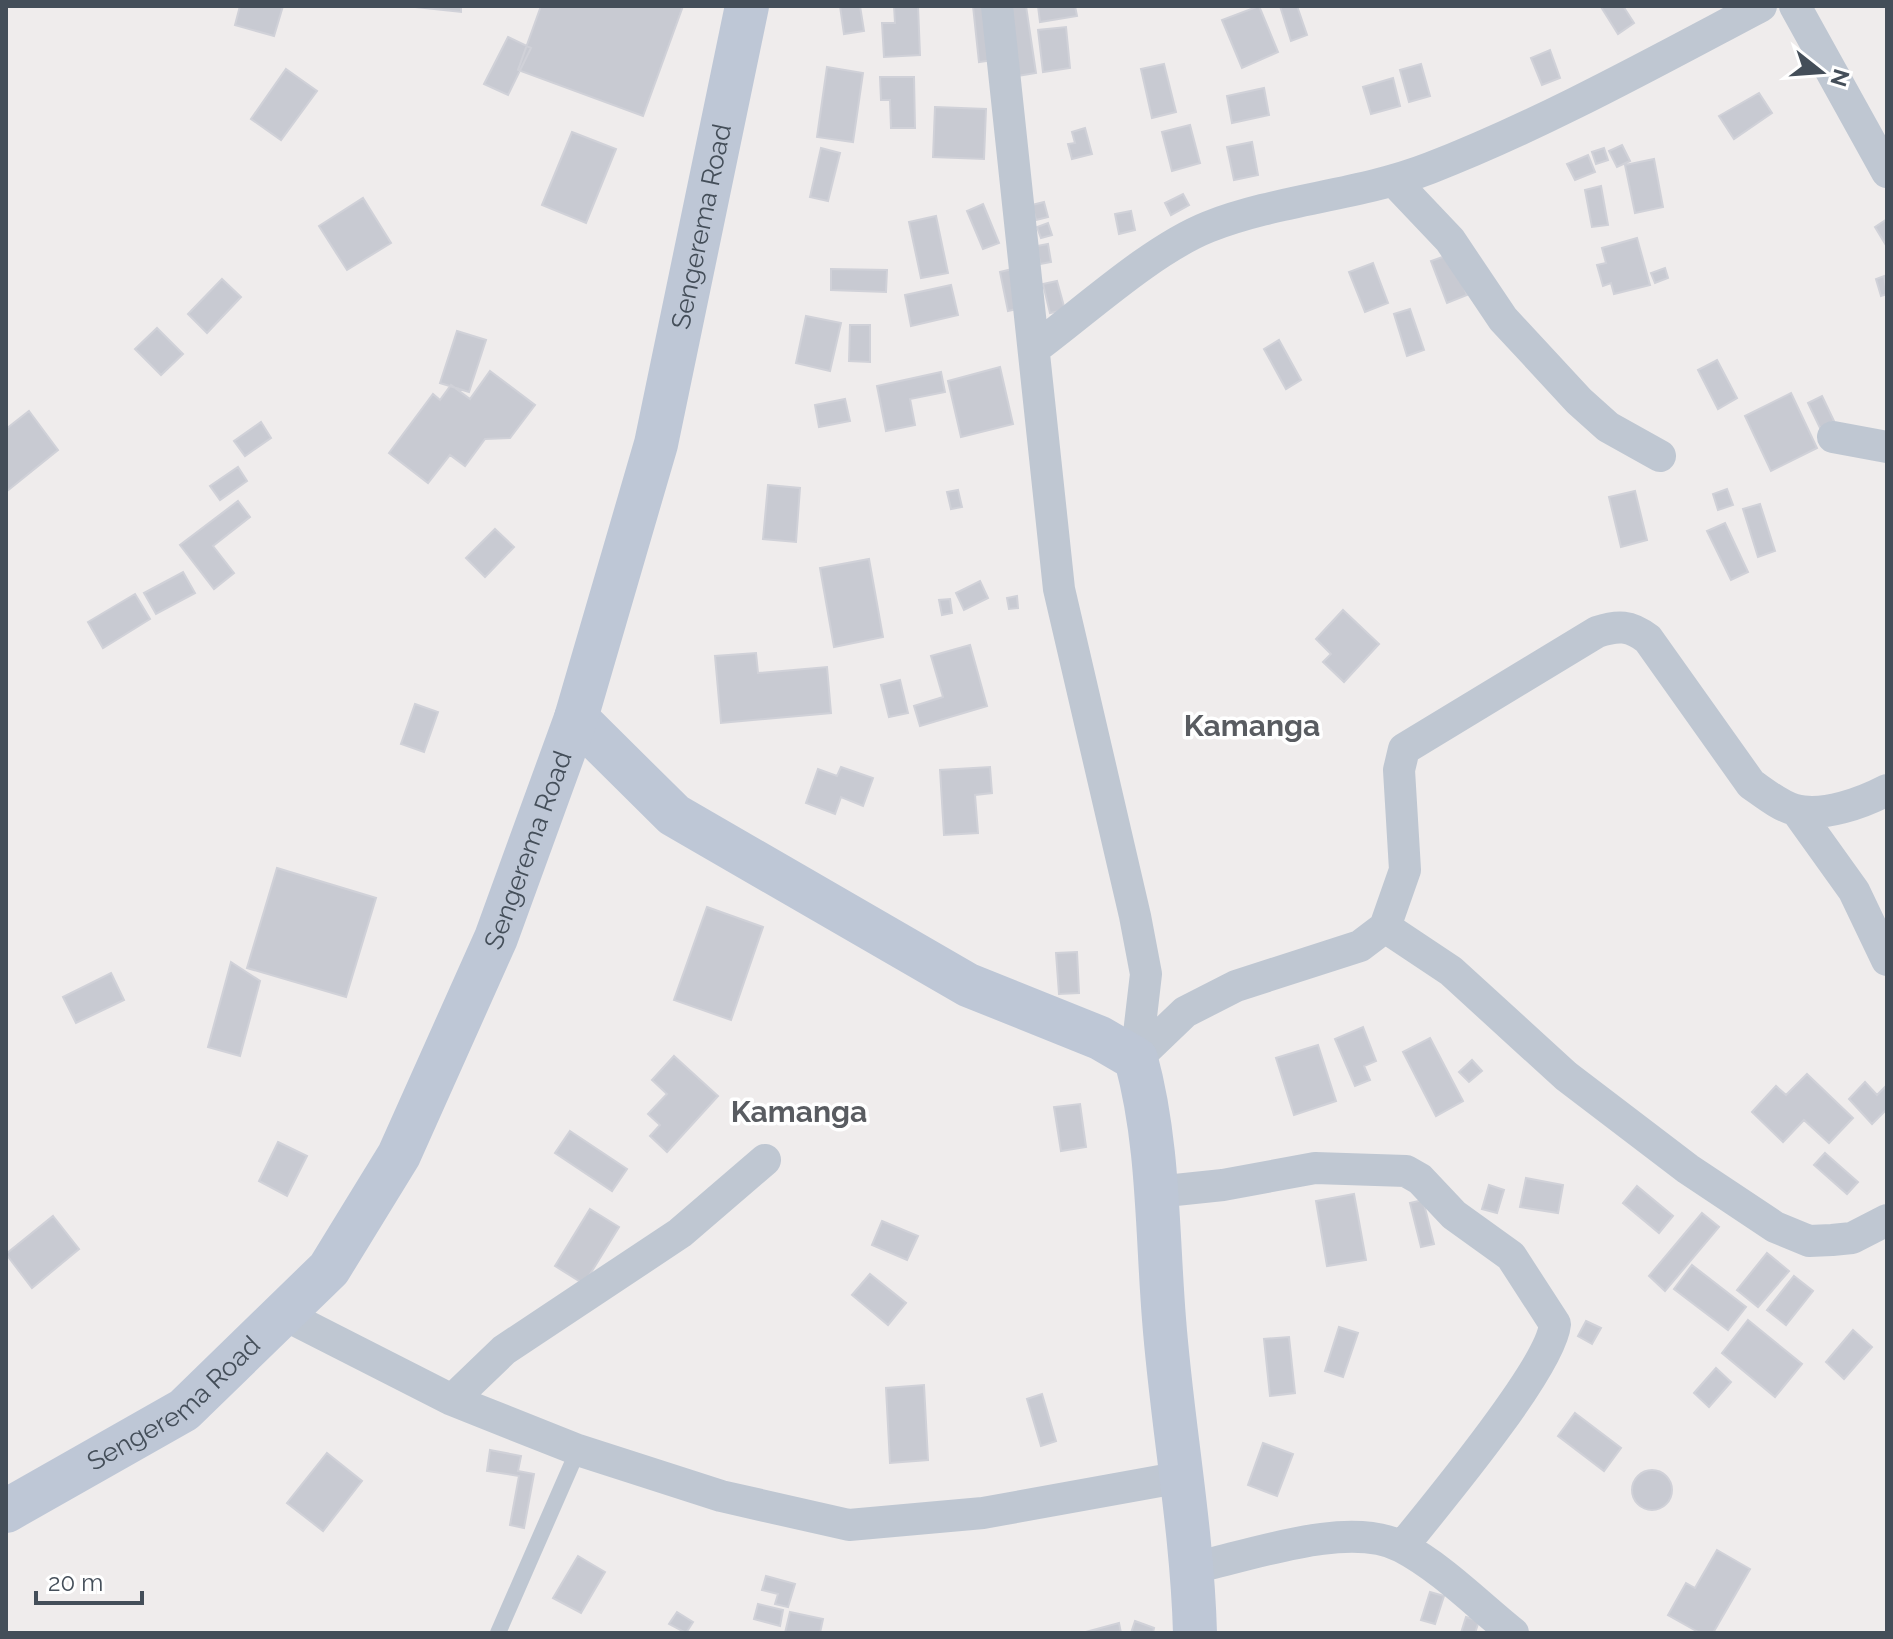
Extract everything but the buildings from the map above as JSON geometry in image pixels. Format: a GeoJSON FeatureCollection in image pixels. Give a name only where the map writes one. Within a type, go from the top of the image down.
{"type":"FeatureCollection","features":[{"type":"Feature","properties":{"kind":"main road","name":"Sengerema Road"},"geometry":{"type":"LineString","coordinates":[[6,1511],[184,1410],[329,1269],[399,1155],[496,938],[576,718],[656,444],[747,6]]}},
{"type":"Feature","properties":{"kind":"main road"},"geometry":{"type":"LineString","coordinates":[[576,718],[674,815],[968,985],[1100,1038],[1136,1059],[1146,1096],[1156,1192],[1164,1321],[1193,1568],[1195,1633]]}},
{"type":"Feature","properties":{"kind":"street"},"geometry":{"type":"LineString","coordinates":[[997,6],[1035,348],[1045,486],[1059,589],[1146,974],[1136,1059]]}},
{"type":"Feature","properties":{"kind":"street"},"geometry":{"type":"LineString","coordinates":[[1035,348],[1162,253],[1206,228],[1394,181],[1432,167],[1619,80],[1761,6]]}},
{"type":"Feature","properties":{"kind":"street"},"geometry":{"type":"LineString","coordinates":[[1795,6],[1887,172]]}},
{"type":"Feature","properties":{"kind":"street"},"geometry":{"type":"LineString","coordinates":[[1394,181],[1450,240],[1503,319],[1579,401],[1608,427],[1660,456]]}},
{"type":"Feature","properties":{"kind":"street"},"geometry":{"type":"LineString","coordinates":[[1833,437],[1887,447]]}},
{"type":"Feature","properties":{"kind":"street"},"geometry":{"type":"LineString","coordinates":[[1136,1059],[1185,1012],[1236,986],[1360,946],[1385,927],[1405,870],[1399,770],[1404,749],[1597,632],[1615,626],[1633,628],[1648,639],[1751,784],[1796,810],[1854,891],[1887,960]]}},
{"type":"Feature","properties":{"kind":"street"},"geometry":{"type":"LineString","coordinates":[[1796,810],[1837,809],[1887,790]]}},
{"type":"Feature","properties":{"kind":"street"},"geometry":{"type":"LineString","coordinates":[[1385,927],[1451,971],[1566,1076],[1698,1176],[1775,1227],[1809,1241],[1832,1240],[1852,1238],[1887,1220]]}},
{"type":"Feature","properties":{"kind":"street"},"geometry":{"type":"LineString","coordinates":[[452,1400],[504,1350],[680,1233],[765,1160]]}},
{"type":"Feature","properties":{"kind":"street"},"geometry":{"type":"LineString","coordinates":[[1156,1192],[1223,1185],[1315,1168],[1406,1171],[1420,1179],[1462,1221],[1502,1247],[1536,1288],[1555,1324],[1549,1346],[1507,1411],[1402,1547]]}},
{"type":"Feature","properties":{"kind":"street"},"geometry":{"type":"LineString","coordinates":[[283,1314],[452,1400],[578,1450],[721,1496],[849,1525],[983,1513],[1182,1477]]}},
{"type":"Feature","properties":{"kind":"street"},"geometry":{"type":"LineString","coordinates":[[1193,1568],[1324,1539],[1377,1538],[1402,1547],[1513,1633]]}},
{"type":"Feature","properties":{"kind":"lane"},"geometry":{"type":"LineString","coordinates":[[498,1633],[578,1450]]}},
{"type":"Feature","properties":{"kind":"district","name":"Kamanga"},"geometry":{"type":"Point","coordinates":[1252,725]}},
{"type":"Feature","properties":{"kind":"district","name":"Kamanga"},"geometry":{"type":"Point","coordinates":[799,1111]}}]}
